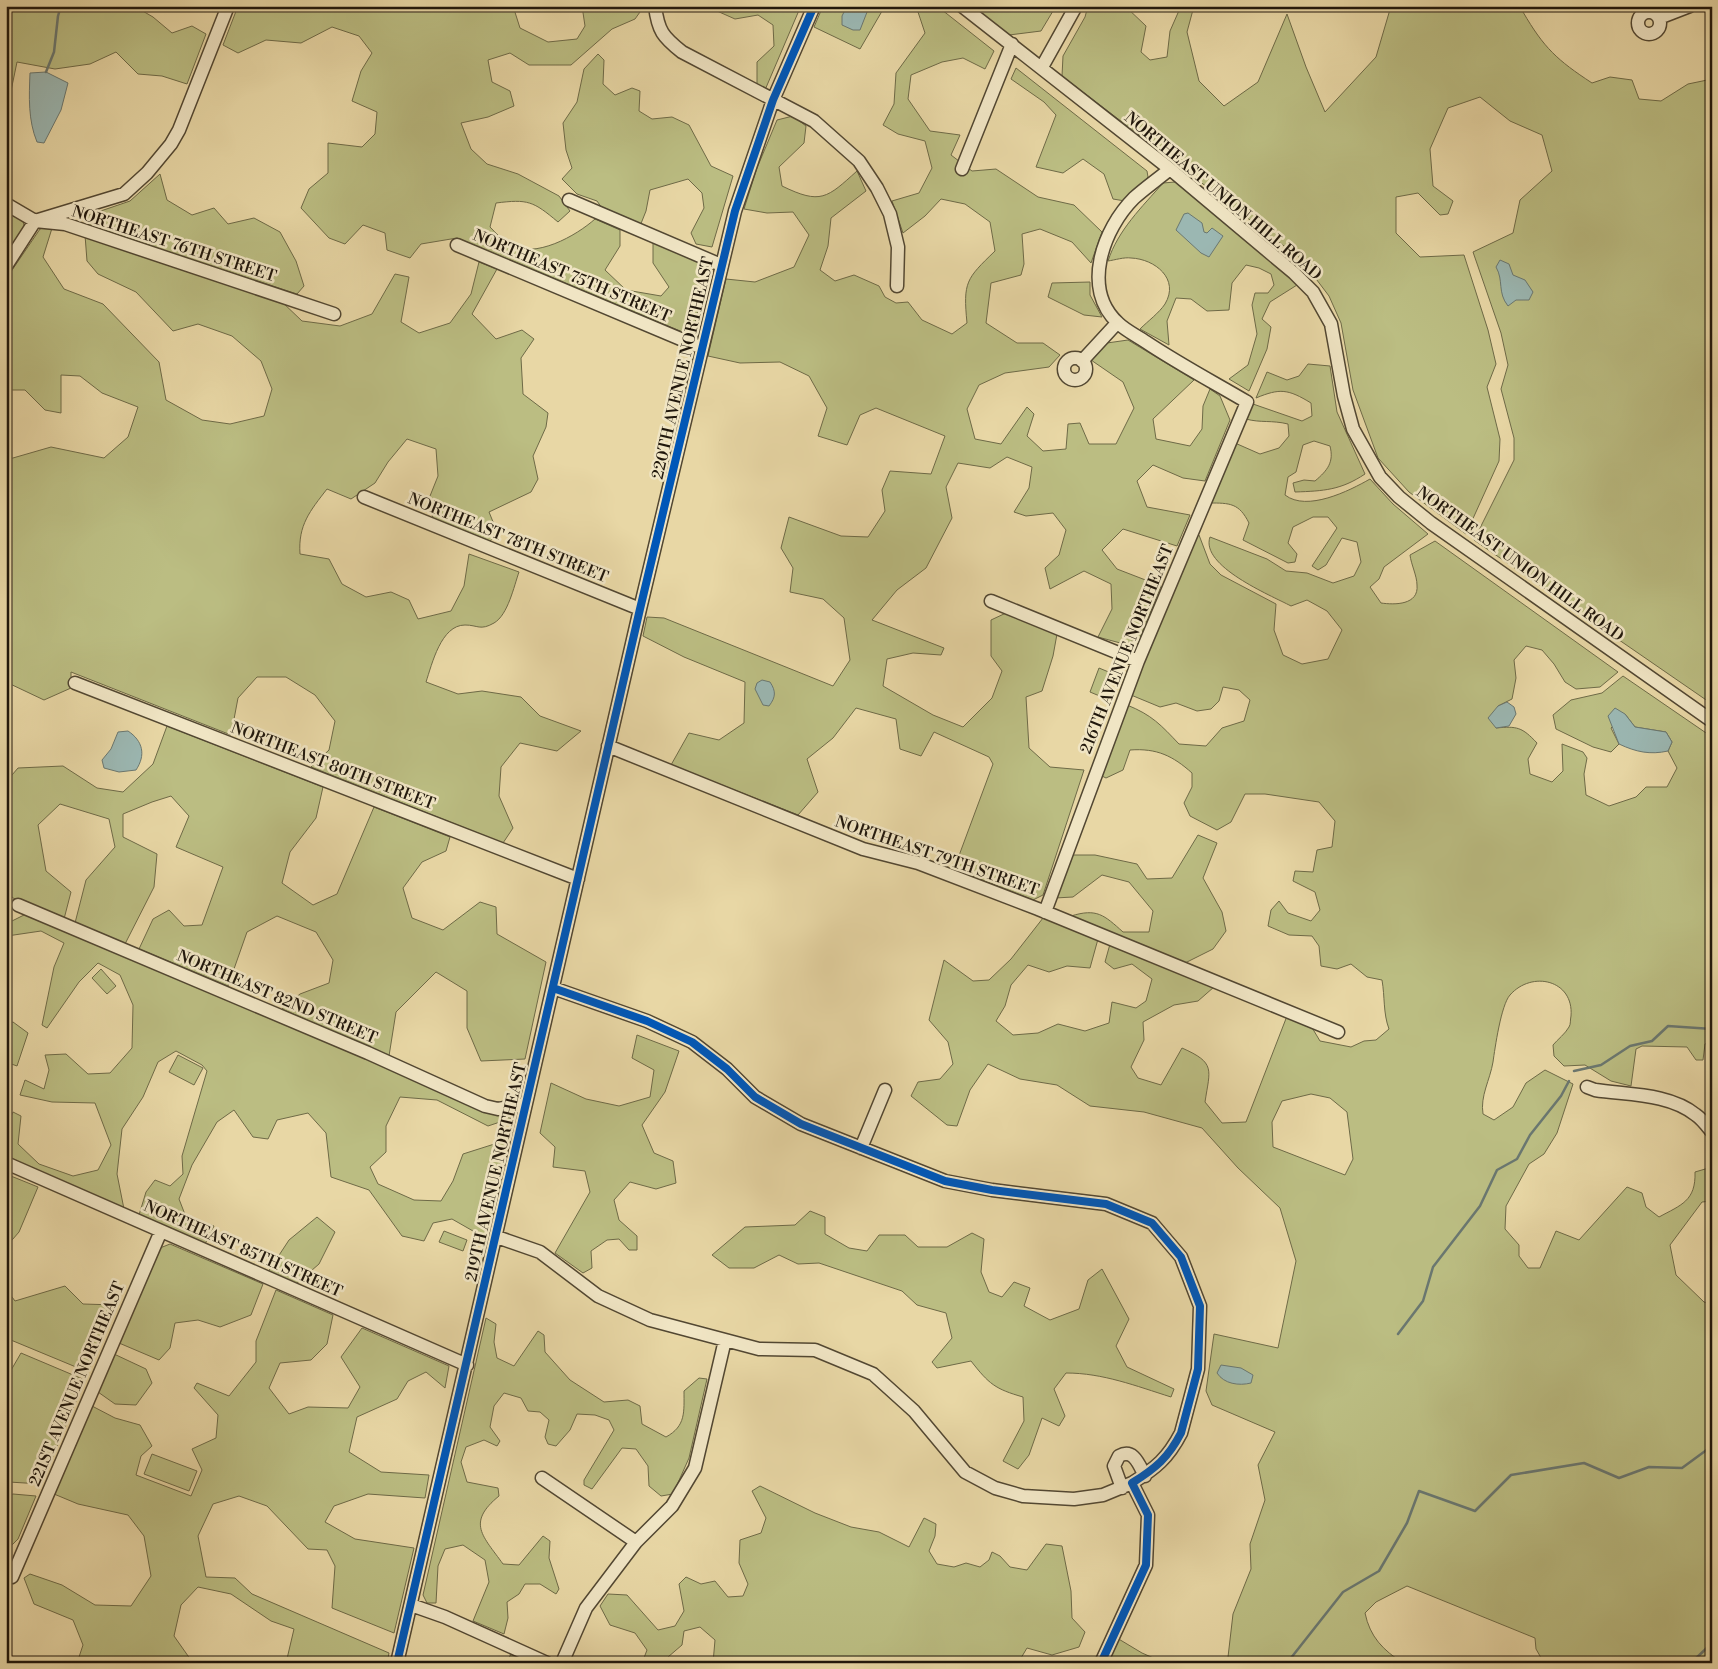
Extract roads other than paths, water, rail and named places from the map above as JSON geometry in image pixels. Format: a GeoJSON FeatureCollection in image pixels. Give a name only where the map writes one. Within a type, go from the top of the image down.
{"type":"FeatureCollection","features":[{"type":"Feature","properties":{"kind":"street"},"geometry":{"type":"LineString","coordinates":[[6,266],[35,221],[124,194],[147,172],[171,144],[179,130],[228,6]]}},
{"type":"Feature","properties":{"kind":"street","name":"220TH AVENUE NORTHEAST"},"geometry":{"type":"LineString","coordinates":[[608,746],[734,211],[773,100],[814,6]]}},
{"type":"Feature","properties":{"kind":"street","name":"NORTHEAST UNION HILL ROAD"},"geometry":{"type":"LineString","coordinates":[[962,6],[1042,67],[1170,170],[1294,273],[1313,292],[1331,324],[1344,396],[1353,429],[1380,477],[1400,497],[1486,561],[1712,720]]}},
{"type":"Feature","properties":{"kind":"street"},"geometry":{"type":"LineString","coordinates":[[1042,67],[1076,6]]}},
{"type":"Feature","properties":{"kind":"street"},"geometry":{"type":"LineString","coordinates":[[1659,18],[1690,6]]}},
{"type":"Feature","properties":{"kind":"street"},"geometry":{"type":"LineString","coordinates":[[656,11],[660,31],[667,40],[682,52],[814,121],[860,161],[890,214],[898,247],[897,286]]}},
{"type":"Feature","properties":{"kind":"street"},"geometry":{"type":"LineString","coordinates":[[962,169],[1012,44]]}},
{"type":"Feature","properties":{"kind":"street"},"geometry":{"type":"LineString","coordinates":[[1082,361],[1118,323],[1105,306],[1099,294],[1097,273],[1106,241],[1116,222],[1134,199],[1170,170]]}},
{"type":"Feature","properties":{"kind":"street"},"geometry":{"type":"LineString","coordinates":[[569,200],[721,264]]}},
{"type":"Feature","properties":{"kind":"street","name":"NORTHEAST 76TH STREET"},"geometry":{"type":"LineString","coordinates":[[6,204],[35,221],[65,224],[334,314]]}},
{"type":"Feature","properties":{"kind":"street","name":"NORTHEAST 75TH STREET"},"geometry":{"type":"LineString","coordinates":[[457,245],[702,348]]}},
{"type":"Feature","properties":{"kind":"street","name":"216TH AVENUE NORTHEAST"},"geometry":{"type":"LineString","coordinates":[[1045,912],[1138,661],[1247,402],[1168,356],[1118,323]]}},
{"type":"Feature","properties":{"kind":"street","name":"NORTHEAST 78TH STREET"},"geometry":{"type":"LineString","coordinates":[[364,497],[640,609]]}},
{"type":"Feature","properties":{"kind":"street"},"geometry":{"type":"LineString","coordinates":[[991,601],[1138,661]]}},
{"type":"Feature","properties":{"kind":"street","name":"NORTHEAST 80TH STREET"},"geometry":{"type":"LineString","coordinates":[[76,684],[578,879]]}},
{"type":"Feature","properties":{"kind":"street","name":"219TH AVENUE NORTHEAST"},"geometry":{"type":"LineString","coordinates":[[397,1663],[608,746]]}},
{"type":"Feature","properties":{"kind":"street","name":"NORTHEAST 79TH STREET"},"geometry":{"type":"LineString","coordinates":[[608,746],[863,849],[918,863],[1045,912],[1338,1032]]}},
{"type":"Feature","properties":{"kind":"street","name":"NORTHEAST 82ND STREET"},"geometry":{"type":"LineString","coordinates":[[18,905],[368,1053],[484,1106],[498,1109],[525,1104]]}},
{"type":"Feature","properties":{"kind":"street"},"geometry":{"type":"LineString","coordinates":[[496,1237],[540,1252],[598,1296],[650,1320],[759,1349],[815,1350],[873,1374],[914,1411],[965,1472],[995,1488],[1023,1496],[1074,1499],[1104,1495],[1127,1486],[1158,1466],[1181,1433],[1198,1369],[1200,1306],[1181,1257],[1152,1223],[1106,1204],[992,1190],[945,1181],[801,1124],[755,1097],[727,1069],[692,1042],[647,1021],[553,988]]}},
{"type":"Feature","properties":{"kind":"street"},"geometry":{"type":"LineString","coordinates":[[1587,1087],[1595,1090],[1660,1099],[1681,1106],[1696,1115],[1712,1132]]}},
{"type":"Feature","properties":{"kind":"street"},"geometry":{"type":"LineString","coordinates":[[861,1148],[885,1090]]}},
{"type":"Feature","properties":{"kind":"street","name":"NORTHEAST 85TH STREET"},"geometry":{"type":"LineString","coordinates":[[6,1163],[467,1365]]}},
{"type":"Feature","properties":{"kind":"street","name":"221ST AVENUE NORTHEAST"},"geometry":{"type":"LineString","coordinates":[[12,1577],[161,1231]]}},
{"type":"Feature","properties":{"kind":"street"},"geometry":{"type":"LineString","coordinates":[[562,1663],[586,1608],[636,1542],[672,1506],[696,1468],[725,1340]]}},
{"type":"Feature","properties":{"kind":"street"},"geometry":{"type":"LineString","coordinates":[[1101,1663],[1146,1565],[1148,1515],[1114,1466],[1119,1456],[1127,1453],[1134,1456],[1144,1476]]}},
{"type":"Feature","properties":{"kind":"street"},"geometry":{"type":"LineString","coordinates":[[542,1478],[636,1542]]}},
{"type":"Feature","properties":{"kind":"street"},"geometry":{"type":"LineString","coordinates":[[411,1605],[445,1617],[547,1663]]}},
{"type":"Feature","properties":{"kind":"water"},"geometry":{"type":"Polygon","coordinates":[[[847,6],[869,7],[860,30],[853,30],[842,25],[842,16],[847,6]]]}},
{"type":"Feature","properties":{"kind":"water"},"geometry":{"type":"Polygon","coordinates":[[[46,72],[68,83],[61,110],[44,143],[37,142],[32,125],[30,73],[46,72]]]}},
{"type":"Feature","properties":{"kind":"water"},"geometry":{"type":"Polygon","coordinates":[[[1188,213],[1202,223],[1204,232],[1207,233],[1212,228],[1223,236],[1209,257],[1201,253],[1176,230],[1184,214],[1188,213]]]}},
{"type":"Feature","properties":{"kind":"water"},"geometry":{"type":"Polygon","coordinates":[[[1500,260],[1509,264],[1513,275],[1525,280],[1533,292],[1529,300],[1516,300],[1508,306],[1501,291],[1500,277],[1496,267],[1500,260]]]}},
{"type":"Feature","properties":{"kind":"water"},"geometry":{"type":"Polygon","coordinates":[[[762,680],[770,682],[774,691],[773,700],[769,706],[763,705],[755,689],[757,683],[762,680]]]}},
{"type":"Feature","properties":{"kind":"water"},"geometry":{"type":"Polygon","coordinates":[[[1507,702],[1514,707],[1516,714],[1509,726],[1496,728],[1488,718],[1498,706],[1507,702]]]}},
{"type":"Feature","properties":{"kind":"water"},"geometry":{"type":"Polygon","coordinates":[[[1615,708],[1625,714],[1635,727],[1666,732],[1672,742],[1668,751],[1643,752],[1619,744],[1608,716],[1615,708]]]}},
{"type":"Feature","properties":{"kind":"water"},"geometry":{"type":"Polygon","coordinates":[[[128,731],[140,744],[142,754],[136,770],[119,772],[104,768],[102,760],[111,749],[118,732],[128,731]]]}},
{"type":"Feature","properties":{"kind":"water"},"geometry":{"type":"Polygon","coordinates":[[[1221,1365],[1241,1368],[1253,1375],[1251,1383],[1237,1384],[1224,1380],[1217,1373],[1221,1365]]]}},
{"type":"Feature","properties":{"kind":"waterway"},"geometry":{"type":"LineString","coordinates":[[46,72],[54,52],[61,6]]}},
{"type":"Feature","properties":{"kind":"waterway"},"geometry":{"type":"LineString","coordinates":[[1574,1071],[1601,1065],[1630,1046],[1652,1041],[1668,1026],[1712,1029]]}},
{"type":"Feature","properties":{"kind":"waterway"},"geometry":{"type":"LineString","coordinates":[[1398,1334],[1423,1301],[1433,1267],[1480,1206],[1497,1170],[1517,1159],[1530,1135],[1561,1096],[1569,1081]]}},
{"type":"Feature","properties":{"kind":"waterway"},"geometry":{"type":"LineString","coordinates":[[1287,1663],[1343,1592],[1379,1571],[1407,1523],[1419,1491],[1475,1511],[1511,1475],[1584,1463],[1619,1478],[1649,1467],[1682,1468],[1712,1446]]}},
{"type":"Feature","properties":{"kind":"waterway"},"geometry":{"type":"LineString","coordinates":[[1691,1663],[1712,1643]]}}]}
